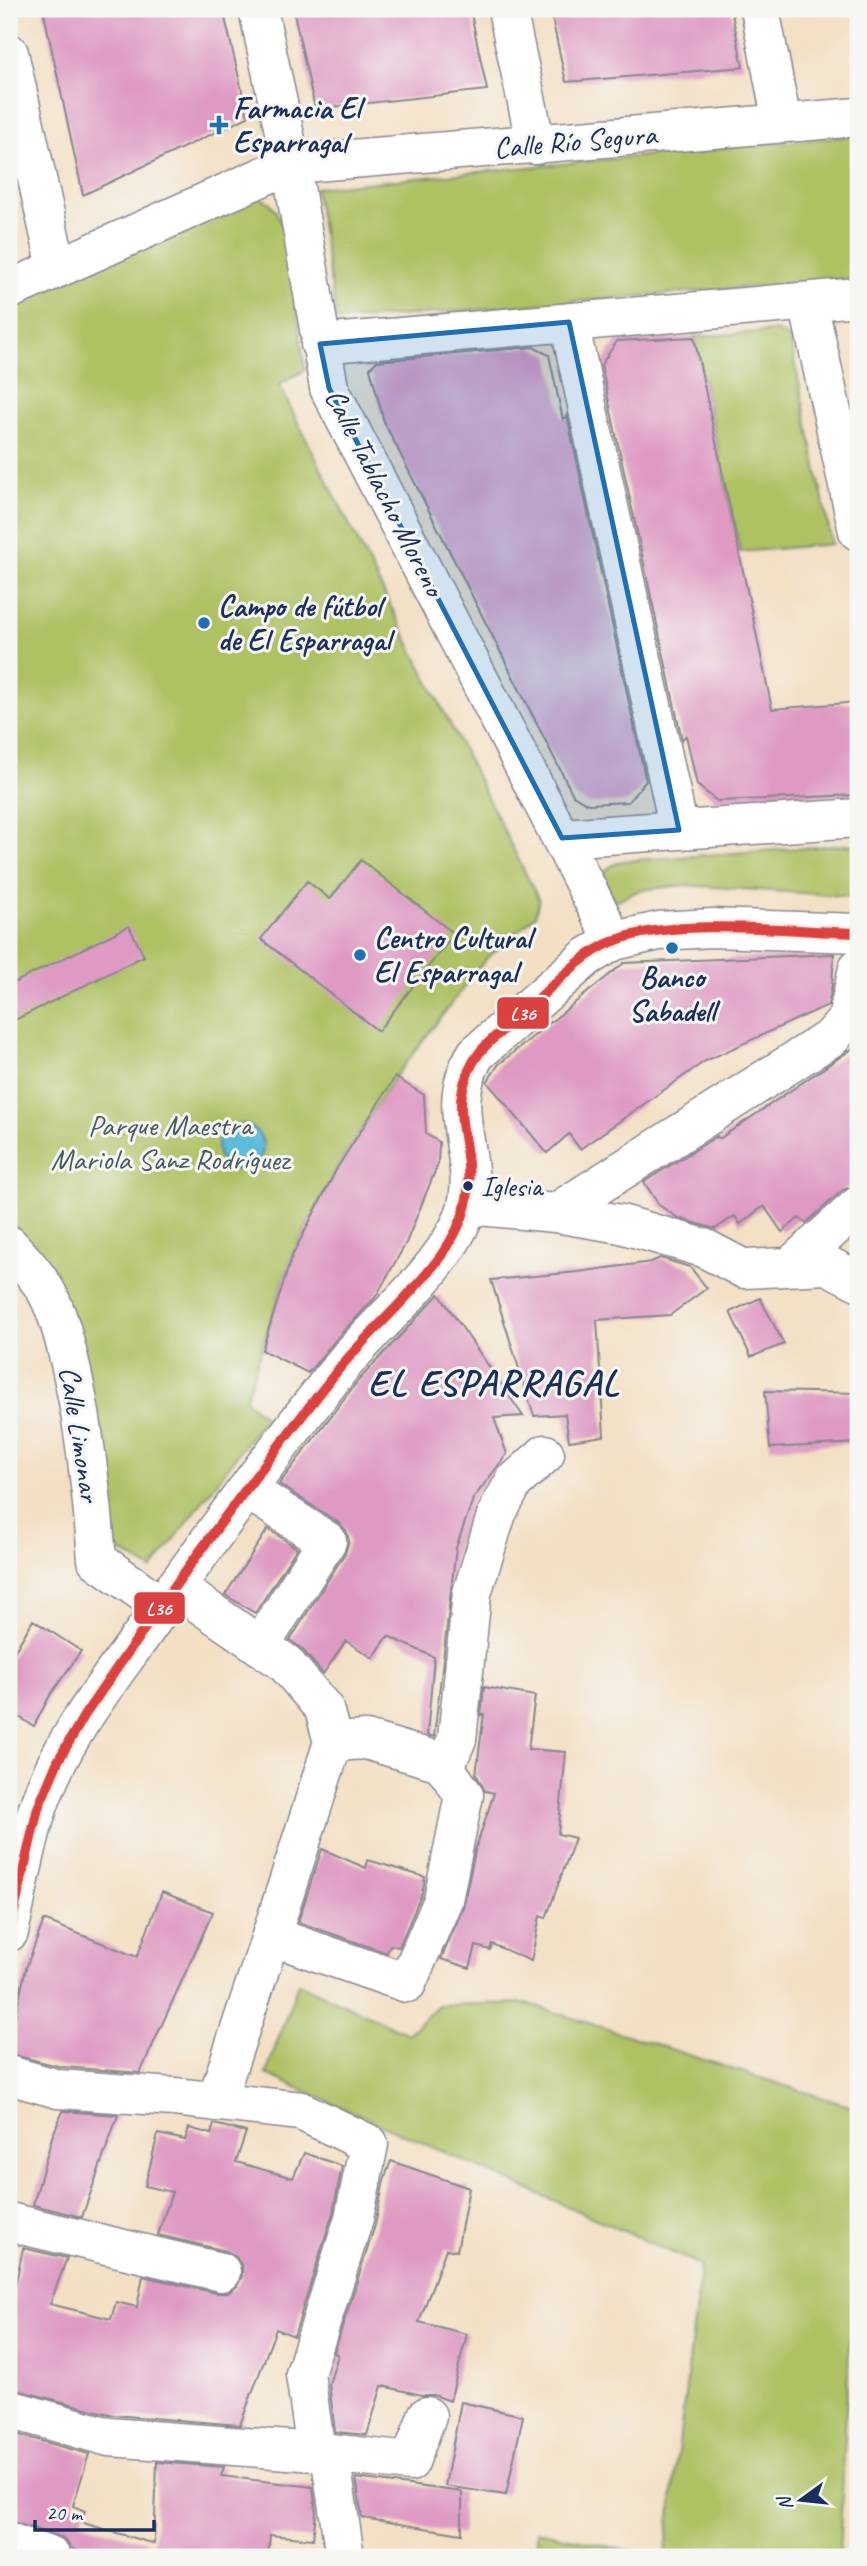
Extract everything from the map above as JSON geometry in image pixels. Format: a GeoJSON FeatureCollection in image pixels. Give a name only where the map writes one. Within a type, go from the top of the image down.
{"type":"FeatureCollection","features":[{"type":"Feature","properties":{"kind":"street","name":"Calle Tablacho Moreno"},"geometry":{"type":"LineString","coordinates":[[258,9],[291,164],[329,388],[614,941]]}},
{"type":"Feature","properties":{"kind":"street"},"geometry":{"type":"LineString","coordinates":[[507,9],[536,145]]}},
{"type":"Feature","properties":{"kind":"street"},"geometry":{"type":"LineString","coordinates":[[760,9],[782,123]]}},
{"type":"Feature","properties":{"kind":"street"},"geometry":{"type":"LineString","coordinates":[[9,53],[57,268]]}},
{"type":"Feature","properties":{"kind":"street","name":"Calle Río Segura"},"geometry":{"type":"LineString","coordinates":[[9,290],[291,164],[858,117]]}},
{"type":"Feature","properties":{"kind":"street"},"geometry":{"type":"LineString","coordinates":[[320,344],[858,297]]}},
{"type":"Feature","properties":{"kind":"street"},"geometry":{"type":"LineString","coordinates":[[808,302],[858,531]]}},
{"type":"Feature","properties":{"kind":"street"},"geometry":{"type":"LineString","coordinates":[[569,322],[679,830]]}},
{"type":"Feature","properties":{"kind":"street"},"geometry":{"type":"LineString","coordinates":[[562,838],[858,818]]}},
{"type":"Feature","properties":{"kind":"street"},"geometry":{"type":"LineString","coordinates":[[9,1932],[38,1808],[61,1757],[92,1705],[168,1596],[341,1368],[432,1268],[460,1225],[468,1205],[471,1180],[461,1086],[466,1070],[476,1054],[587,957],[614,941],[659,931],[712,928],[858,933]]}},
{"type":"Feature","properties":{"kind":"street"},"geometry":{"type":"LineString","coordinates":[[555,1213],[832,1037],[847,1019],[858,968]]}},
{"type":"Feature","properties":{"kind":"street"},"geometry":{"type":"LineString","coordinates":[[513,1209],[789,1034],[847,1019]]}},
{"type":"Feature","properties":{"kind":"street"},"geometry":{"type":"LineString","coordinates":[[468,1205],[555,1213],[621,1224],[704,1248],[744,1269],[827,1265],[858,1281]]}},
{"type":"Feature","properties":{"kind":"street"},"geometry":{"type":"LineString","coordinates":[[791,1266],[858,1206]]}},
{"type":"Feature","properties":{"kind":"street","name":"Calle Limonar"},"geometry":{"type":"LineString","coordinates":[[9,1245],[42,1284],[61,1329],[77,1393],[85,1440],[97,1560],[260,1646],[285,1663],[324,1709],[332,1742]]}},
{"type":"Feature","properties":{"kind":"street"},"geometry":{"type":"LineString","coordinates":[[445,1767],[457,1740],[472,1593],[494,1524],[514,1482],[545,1454]]}},
{"type":"Feature","properties":{"kind":"street"},"geometry":{"type":"LineString","coordinates":[[248,1490],[327,1541],[260,1646]]}},
{"type":"Feature","properties":{"kind":"street"},"geometry":{"type":"LineString","coordinates":[[216,2102],[332,1742],[366,1740],[441,1762],[464,1795],[443,1900],[407,1983],[271,1936]]}},
{"type":"Feature","properties":{"kind":"street"},"geometry":{"type":"LineString","coordinates":[[9,2075],[58,2089],[301,2111],[369,2144],[354,2218],[305,2374],[345,2557]]}},
{"type":"Feature","properties":{"kind":"street"},"geometry":{"type":"LineString","coordinates":[[9,2222],[221,2272]]}},
{"type":"Feature","properties":{"kind":"street"},"geometry":{"type":"LineString","coordinates":[[9,2409],[109,2437],[323,2452],[410,2462],[427,2416]]}},
{"type":"Feature","properties":{"kind":"street"},"geometry":{"type":"LineString","coordinates":[[9,2542],[51,2557]]}},
{"type":"Feature","properties":{"kind":"highlighted area"},"geometry":{"type":"Polygon","coordinates":[[[569,322],[679,830],[562,838],[329,388],[320,344],[569,322]]]}},
{"type":"Feature","properties":{"kind":"green space"},"geometry":{"type":"Polygon","coordinates":[[[858,135],[858,278],[337,321],[315,188],[858,135]]]}},
{"type":"Feature","properties":{"kind":"green space","name":"Parque Maestra Mariola Sanz Rodríguez"},"geometry":{"type":"Polygon","coordinates":[[[258,197],[269,202],[275,209],[286,233],[305,370],[279,385],[539,900],[535,916],[485,960],[395,1077],[337,1168],[292,1256],[245,1400],[265,1417],[152,1570],[114,1547],[17,1229],[9,1223],[9,305],[258,197]]]}},
{"type":"Feature","properties":{"kind":"green space"},"geometry":{"type":"Polygon","coordinates":[[[777,331],[790,339],[832,544],[740,552],[694,337],[777,331]]]}},
{"type":"Feature","properties":{"kind":"green space"},"geometry":{"type":"Polygon","coordinates":[[[858,844],[858,897],[685,885],[640,890],[615,901],[603,877],[608,869],[623,861],[858,844]]]}},
{"type":"Feature","properties":{"kind":"green space"},"geometry":{"type":"Polygon","coordinates":[[[298,1983],[408,2034],[438,2005],[526,2003],[858,2109],[858,2164],[839,2557],[665,2557],[701,2265],[266,2074],[298,1983]]]}},
{"type":"Feature","properties":{"kind":"green space"},"geometry":{"type":"Polygon","coordinates":[[[537,2531],[658,2557],[537,2557],[537,2531]]]}},
{"type":"Feature","properties":{"kind":"water"},"geometry":{"type":"Polygon","coordinates":[[[240,1124],[256,1131],[263,1147],[256,1163],[240,1170],[224,1163],[217,1147],[224,1131],[240,1124]]]}},
{"type":"Feature","properties":{"kind":"building"},"geometry":{"type":"Polygon","coordinates":[[[43,9],[223,9],[248,117],[83,195],[43,9]]]}},
{"type":"Feature","properties":{"kind":"building"},"geometry":{"type":"Polygon","coordinates":[[[293,9],[470,9],[487,90],[315,109],[293,9]]]}},
{"type":"Feature","properties":{"kind":"building"},"geometry":{"type":"Polygon","coordinates":[[[550,9],[731,9],[743,67],[566,82],[550,9]]]}},
{"type":"Feature","properties":{"kind":"building"},"geometry":{"type":"Polygon","coordinates":[[[694,337],[772,709],[858,702],[858,795],[717,801],[697,785],[686,735],[682,740],[601,365],[617,341],[694,337]]]}},
{"type":"Feature","properties":{"kind":"building"},"geometry":{"type":"Polygon","coordinates":[[[533,347],[549,355],[563,420],[567,415],[646,781],[628,802],[588,804],[573,795],[384,422],[370,368],[377,361],[533,347]]]}},
{"type":"Feature","properties":{"kind":"building","name":"Centro Cultural El Esparragal"},"geometry":{"type":"Polygon","coordinates":[[[361,860],[454,934],[378,1031],[261,939],[307,881],[330,899],[361,860]]]}},
{"type":"Feature","properties":{"kind":"building"},"geometry":{"type":"Polygon","coordinates":[[[129,926],[144,956],[9,1023],[9,985],[129,926]]]}},
{"type":"Feature","properties":{"kind":"building"},"geometry":{"type":"Polygon","coordinates":[[[834,954],[828,1005],[705,1061],[580,1149],[569,1134],[547,1153],[487,1082],[499,1064],[624,963],[834,954]]]}},
{"type":"Feature","properties":{"kind":"building"},"geometry":{"type":"Polygon","coordinates":[[[858,1045],[858,1185],[843,1190],[806,1223],[799,1218],[782,1232],[764,1206],[740,1224],[735,1216],[715,1229],[678,1218],[659,1205],[644,1182],[717,1136],[719,1139],[858,1045]]]}},
{"type":"Feature","properties":{"kind":"building"},"geometry":{"type":"Polygon","coordinates":[[[395,1077],[424,1095],[426,1134],[439,1142],[438,1164],[406,1243],[375,1298],[308,1373],[262,1350],[292,1256],[337,1168],[395,1077]]]}},
{"type":"Feature","properties":{"kind":"building"},"geometry":{"type":"Polygon","coordinates":[[[660,1258],[690,1267],[707,1288],[670,1315],[597,1320],[604,1436],[569,1441],[565,1414],[534,1416],[491,1280],[578,1272],[651,1262],[660,1258]]]}},
{"type":"Feature","properties":{"kind":"building"},"geometry":{"type":"Polygon","coordinates":[[[439,1294],[523,1416],[494,1418],[507,1454],[473,1499],[456,1548],[434,1737],[427,1735],[434,1657],[388,1636],[373,1658],[346,1641],[323,1674],[302,1649],[290,1640],[345,1553],[349,1541],[346,1530],[339,1523],[279,1484],[357,1382],[439,1294]]]}},
{"type":"Feature","properties":{"kind":"building"},"geometry":{"type":"Polygon","coordinates":[[[760,1298],[784,1344],[751,1357],[730,1312],[760,1298]]]}},
{"type":"Feature","properties":{"kind":"building"},"geometry":{"type":"Polygon","coordinates":[[[765,1391],[858,1393],[858,1443],[770,1448],[765,1391]]]}},
{"type":"Feature","properties":{"kind":"building"},"geometry":{"type":"Polygon","coordinates":[[[268,1529],[297,1548],[255,1613],[225,1595],[268,1529]]]}},
{"type":"Feature","properties":{"kind":"building"},"geometry":{"type":"Polygon","coordinates":[[[33,1620],[81,1651],[49,1697],[34,1726],[9,1711],[9,1661],[33,1620]]]}},
{"type":"Feature","properties":{"kind":"building"},"geometry":{"type":"Polygon","coordinates":[[[484,1687],[535,1696],[528,1749],[566,1752],[558,1834],[575,1838],[546,1918],[540,1916],[531,1961],[492,1944],[490,1950],[476,1946],[470,1968],[441,1959],[463,1908],[475,1851],[494,1793],[485,1791],[476,1774],[484,1714],[481,1715],[484,1687]]]}},
{"type":"Feature","properties":{"kind":"building"},"geometry":{"type":"Polygon","coordinates":[[[322,1849],[366,1868],[368,1860],[425,1877],[422,1893],[399,1947],[390,1945],[387,1953],[298,1922],[322,1849]]]}},
{"type":"Feature","properties":{"kind":"building"},"geometry":{"type":"Polygon","coordinates":[[[162,1892],[213,1912],[140,2073],[62,2067],[9,2054],[9,2043],[26,1968],[44,1920],[137,1957],[162,1892]]]}},
{"type":"Feature","properties":{"kind":"building"},"geometry":{"type":"Polygon","coordinates":[[[63,2111],[118,2115],[82,2217],[33,2205],[52,2137],[63,2111]]]}},
{"type":"Feature","properties":{"kind":"building"},"geometry":{"type":"Polygon","coordinates":[[[214,2124],[246,2132],[236,2162],[293,2178],[304,2153],[342,2166],[333,2213],[294,2336],[276,2329],[240,2425],[113,2415],[9,2388],[9,2316],[23,2248],[67,2258],[50,2304],[111,2319],[116,2302],[137,2307],[143,2276],[216,2293],[228,2293],[237,2286],[242,2276],[242,2266],[235,2256],[226,2251],[158,2235],[172,2192],[145,2186],[158,2134],[185,2140],[189,2128],[211,2134],[214,2124]]]}},
{"type":"Feature","properties":{"kind":"building"},"geometry":{"type":"Polygon","coordinates":[[[391,2161],[469,2188],[457,2251],[446,2249],[419,2322],[467,2334],[450,2401],[434,2395],[382,2386],[367,2435],[335,2432],[329,2384],[338,2355],[334,2353],[375,2225],[384,2180],[391,2161]]]}},
{"type":"Feature","properties":{"kind":"building"},"geometry":{"type":"Polygon","coordinates":[[[461,2402],[523,2416],[506,2495],[445,2486],[461,2402]]]}},
{"type":"Feature","properties":{"kind":"building"},"geometry":{"type":"Polygon","coordinates":[[[9,2432],[89,2454],[73,2506],[85,2511],[80,2522],[154,2544],[157,2462],[224,2467],[221,2476],[313,2487],[316,2512],[313,2539],[270,2535],[268,2557],[93,2557],[70,2548],[67,2542],[58,2536],[9,2521],[9,2432]]]}},
{"type":"Feature","properties":{"kind":"building"},"geometry":{"type":"Polygon","coordinates":[[[356,2478],[462,2492],[462,2534],[362,2518],[356,2478]]]}},
{"type":"Feature","properties":{"kind":"transit line","name":"L36"},"geometry":{"type":"LineString","coordinates":[[9,1932],[38,1808],[58,1761],[84,1716],[176,1584],[272,1455],[338,1370],[428,1272],[456,1231],[466,1205],[469,1178],[461,1114],[462,1093],[471,1066],[484,1047],[578,963],[614,941],[668,929],[700,927],[858,933]]}},
{"type":"Feature","properties":{"kind":"place","name":"Farmacia El Esparragal"},"geometry":{"type":"Point","coordinates":[219,125]}},
{"type":"Feature","properties":{"kind":"place","name":"Campo de fútbol de El Esparragal"},"geometry":{"type":"Point","coordinates":[204,623]}},
{"type":"Feature","properties":{"kind":"place","name":"Banco Sabadell"},"geometry":{"type":"Point","coordinates":[672,948]}},
{"type":"Feature","properties":{"kind":"place","name":"Centro Cultural El Esparragal"},"geometry":{"type":"Point","coordinates":[360,955]}},
{"type":"Feature","properties":{"kind":"place","name":"Iglesia"},"geometry":{"type":"Point","coordinates":[468,1186]}},
{"type":"Feature","properties":{"kind":"district","name":"EL ESPARRAGAL"},"geometry":{"type":"Point","coordinates":[494,1382]}}]}
